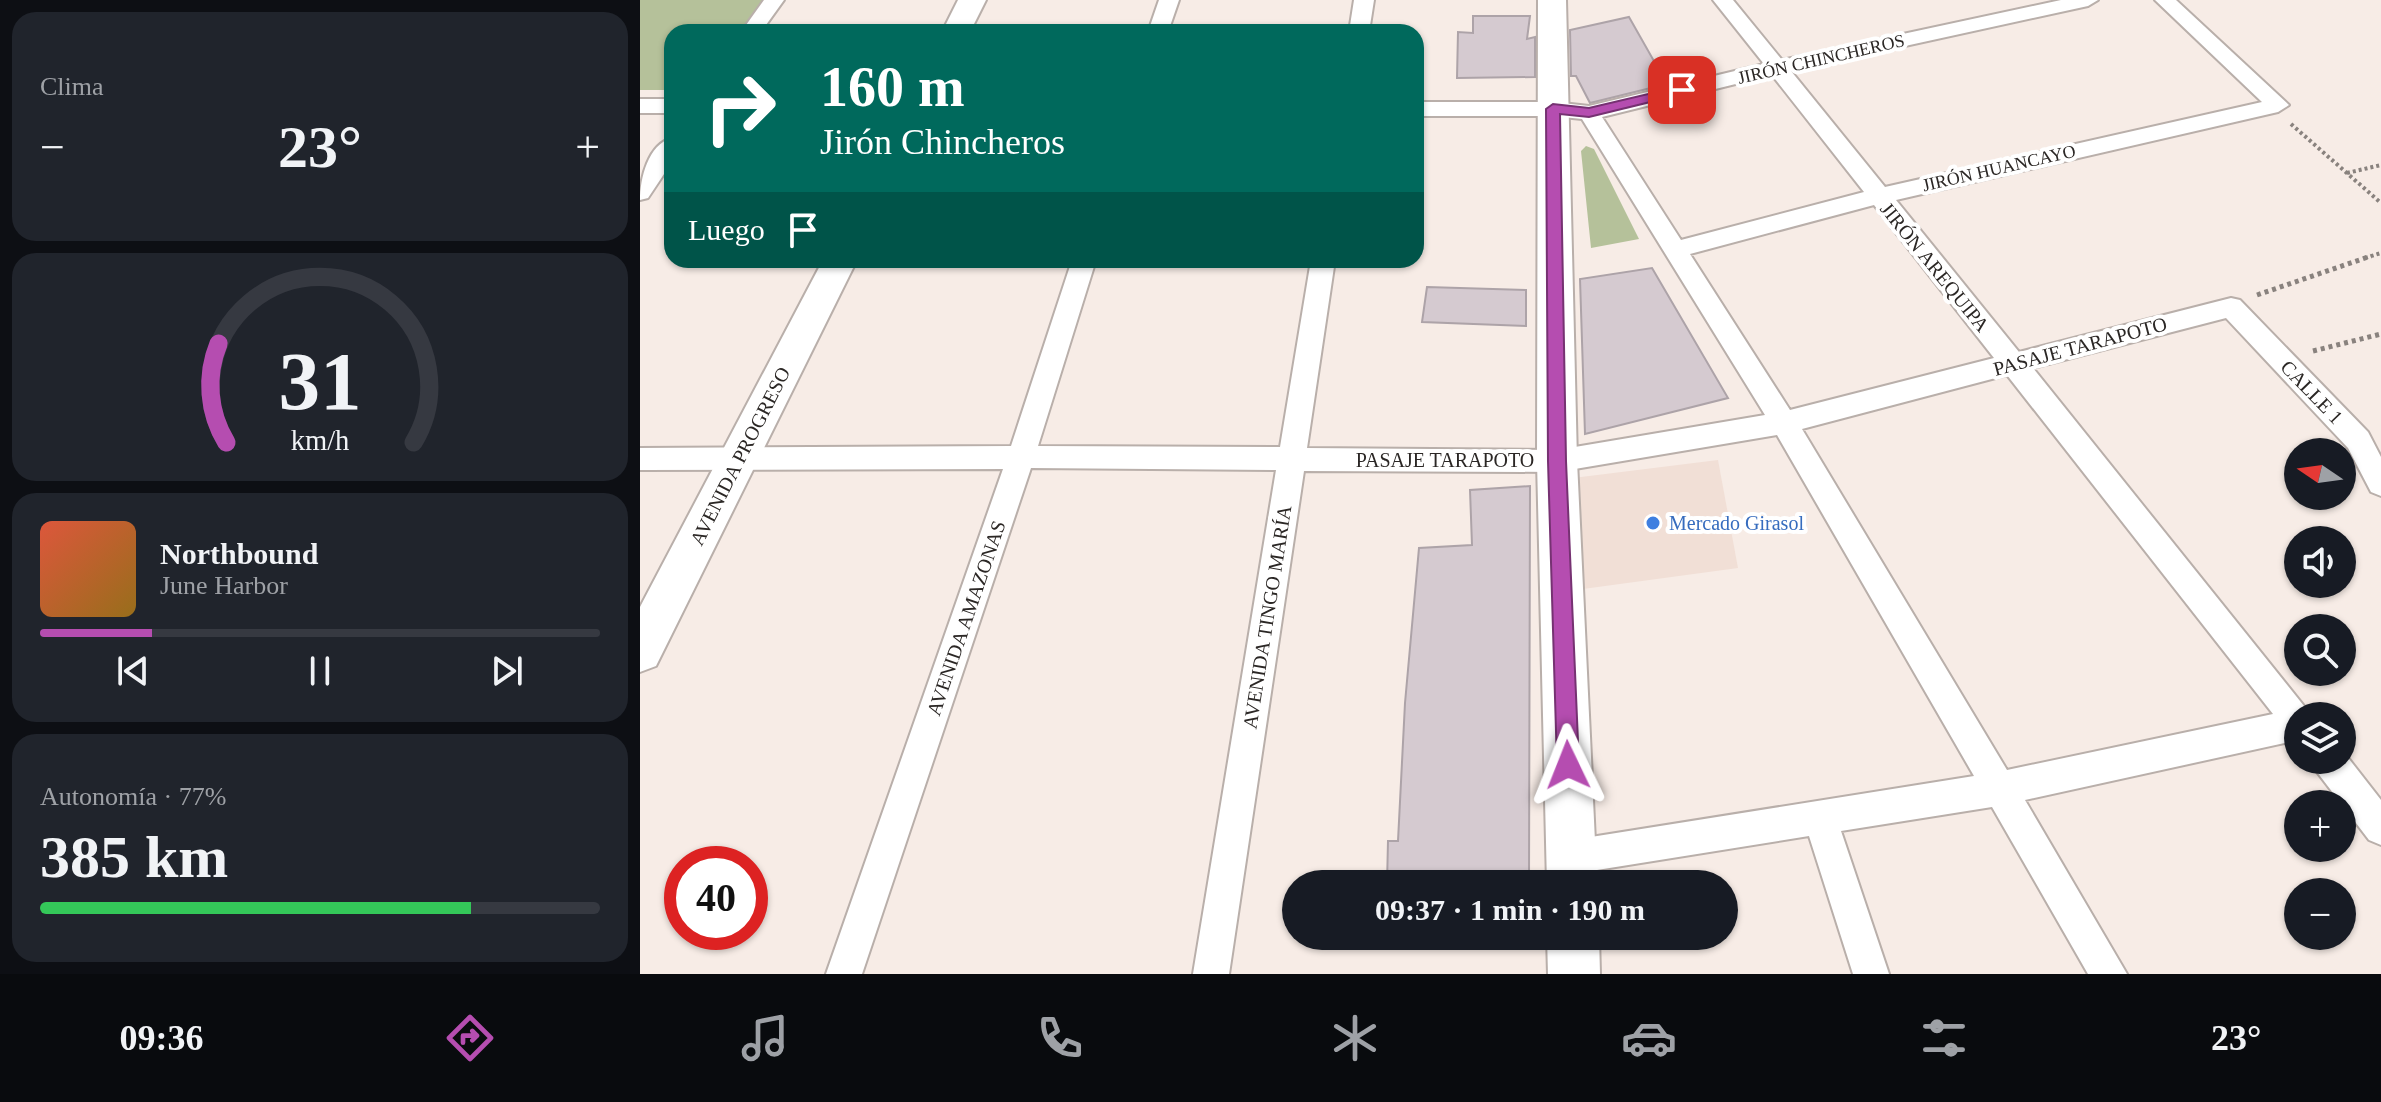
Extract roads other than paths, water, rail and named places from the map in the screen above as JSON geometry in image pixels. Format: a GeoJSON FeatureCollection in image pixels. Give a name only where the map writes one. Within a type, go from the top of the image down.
{"type":"FeatureCollection","features":[{"type":"Feature","properties":{"kind":"street"},"geometry":{"type":"LineString","coordinates":[[757,24],[774,0]]}},
{"type":"Feature","properties":{"kind":"street"},"geometry":{"type":"LineString","coordinates":[[960,24],[972,0]]}},
{"type":"Feature","properties":{"kind":"street"},"geometry":{"type":"LineString","coordinates":[[1161,24],[1169,0]]}},
{"type":"Feature","properties":{"kind":"street"},"geometry":{"type":"LineString","coordinates":[[1360,24],[1364,0]]}},
{"type":"Feature","properties":{"kind":"street"},"geometry":{"type":"LineString","coordinates":[[1552,0],[1571,111],[1557,461],[1572,870],[1819,816],[1998,789],[2284,725]]}},
{"type":"Feature","properties":{"kind":"street","name":"JIRÓN AREQUIPA"},"geometry":{"type":"LineString","coordinates":[[1723,0],[2284,704]]}},
{"type":"Feature","properties":{"kind":"street","name":"JIRÓN CHINCHEROS"},"geometry":{"type":"LineString","coordinates":[[1424,109],[1571,111],[2088,0]]}},
{"type":"Feature","properties":{"kind":"street","name":"JIRÓN HUANCAYO"},"geometry":{"type":"LineString","coordinates":[[1675,250],[1878,196],[2278,105],[2165,0]]}},
{"type":"Feature","properties":{"kind":"street"},"geometry":{"type":"LineString","coordinates":[[640,106],[664,106]]}},
{"type":"Feature","properties":{"kind":"street"},"geometry":{"type":"LineString","coordinates":[[1571,111],[1675,250],[1784,423],[2109,974]]}},
{"type":"Feature","properties":{"kind":"street"},"geometry":{"type":"LineString","coordinates":[[640,192],[664,157]]}},
{"type":"Feature","properties":{"kind":"street","name":"AVENIDA PROGRESO"},"geometry":{"type":"LineString","coordinates":[[640,651],[836,268]]}},
{"type":"Feature","properties":{"kind":"street","name":"AVENIDA AMAZONAS"},"geometry":{"type":"LineString","coordinates":[[844,974],[1021,457],[1081,268]]}},
{"type":"Feature","properties":{"kind":"street","name":"AVENIDA TINGO MARÍA"},"geometry":{"type":"LineString","coordinates":[[1211,974],[1322,268]]}},
{"type":"Feature","properties":{"kind":"street","name":"PASAJE TARAPOTO"},"geometry":{"type":"LineString","coordinates":[[640,459],[1021,457],[1557,461],[1784,423],[2231,307]]}},
{"type":"Feature","properties":{"kind":"street","name":"CALLE 1"},"geometry":{"type":"LineString","coordinates":[[2231,307],[2358,440],[2381,484]]}},
{"type":"Feature","properties":{"kind":"street"},"geometry":{"type":"LineString","coordinates":[[2340,774],[2381,828]]}},
{"type":"Feature","properties":{"kind":"street"},"geometry":{"type":"LineString","coordinates":[[1819,816],[1871,974]]}},
{"type":"Feature","properties":{"kind":"street"},"geometry":{"type":"LineString","coordinates":[[1573,950],[1574,974]]}},
{"type":"Feature","properties":{"kind":"place","name":"Mercado Girasol"},"geometry":{"type":"Point","coordinates":[1653,523]}}]}
